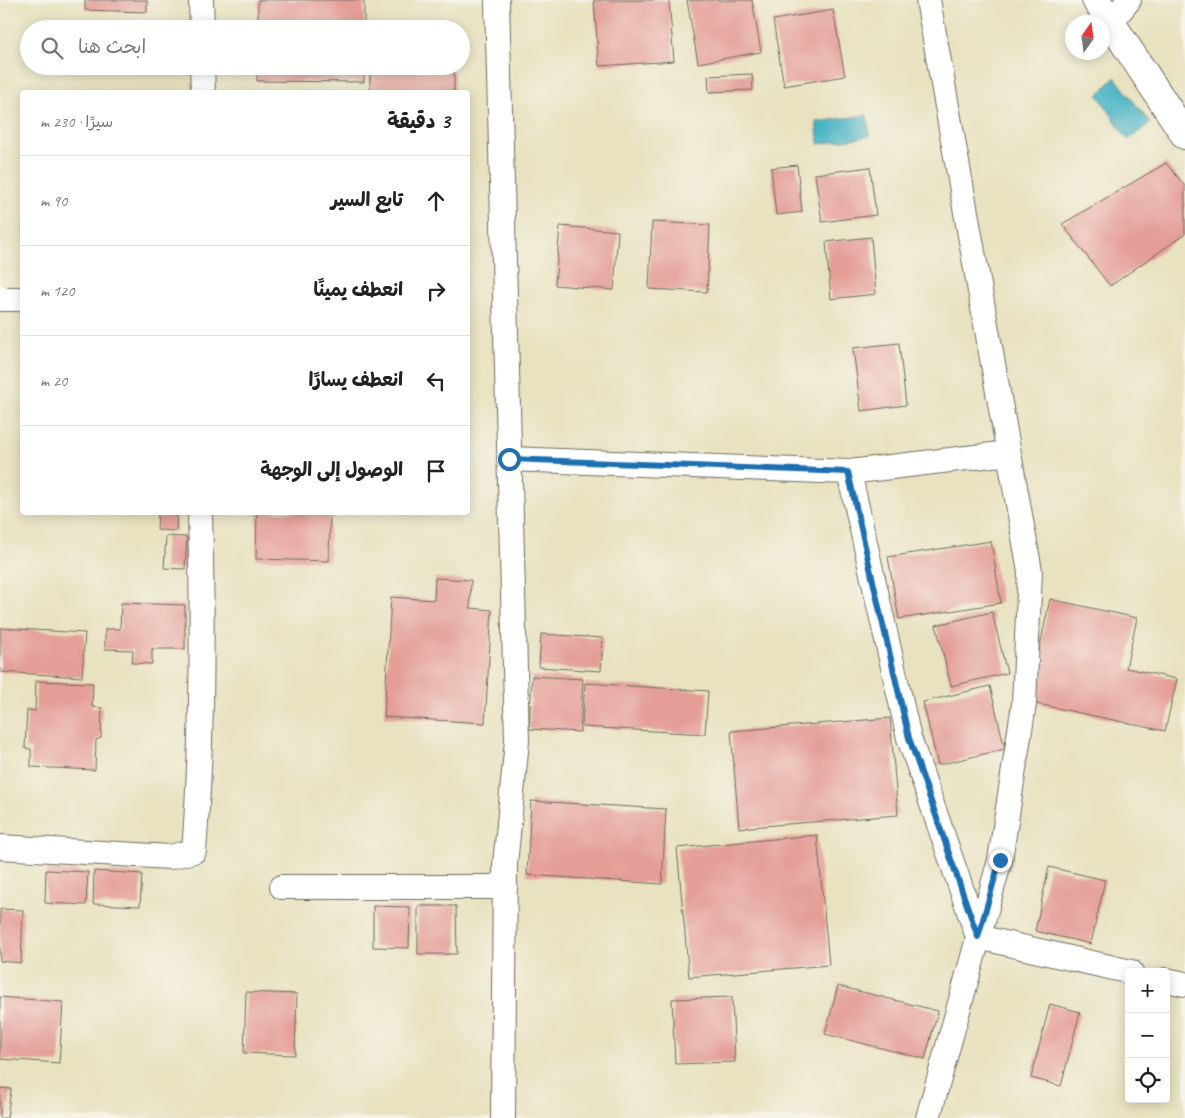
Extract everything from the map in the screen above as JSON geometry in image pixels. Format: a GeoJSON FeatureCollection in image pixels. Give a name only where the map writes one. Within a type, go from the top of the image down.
{"type":"FeatureCollection","features":[{"type":"Feature","properties":{"kind":"street"},"geometry":{"type":"LineString","coordinates":[[201,0],[202,20]]}},
{"type":"Feature","properties":{"kind":"street"},"geometry":{"type":"LineString","coordinates":[[497,0],[517,741],[505,865],[503,1118]]}},
{"type":"Feature","properties":{"kind":"street"},"geometry":{"type":"LineString","coordinates":[[928,0],[1030,571],[1024,704],[1000,860],[928,1118]]}},
{"type":"Feature","properties":{"kind":"street"},"geometry":{"type":"LineString","coordinates":[[1096,0],[1185,135]]}},
{"type":"Feature","properties":{"kind":"street"},"geometry":{"type":"LineString","coordinates":[[1111,22],[1129,0]]}},
{"type":"Feature","properties":{"kind":"street"},"geometry":{"type":"LineString","coordinates":[[202,75],[203,90]]}},
{"type":"Feature","properties":{"kind":"street"},"geometry":{"type":"LineString","coordinates":[[0,299],[20,299]]}},
{"type":"Feature","properties":{"kind":"street"},"geometry":{"type":"LineString","coordinates":[[509,459],[848,472],[1009,453]]}},
{"type":"Feature","properties":{"kind":"street"},"geometry":{"type":"LineString","coordinates":[[848,472],[909,738],[978,937]]}},
{"type":"Feature","properties":{"kind":"street"},"geometry":{"type":"LineString","coordinates":[[0,847],[170,857],[194,851],[198,807],[202,612],[200,515]]}},
{"type":"Feature","properties":{"kind":"street"},"geometry":{"type":"LineString","coordinates":[[282,887],[505,887]]}},
{"type":"Feature","properties":{"kind":"street"},"geometry":{"type":"LineString","coordinates":[[978,937],[1125,970]]}},
{"type":"Feature","properties":{"kind":"street"},"geometry":{"type":"LineString","coordinates":[[1170,981],[1185,984]]}},
{"type":"Feature","properties":{"kind":"water"},"geometry":{"type":"Polygon","coordinates":[[[1115,77],[1150,123],[1128,140],[1098,95],[1115,77]]]}},
{"type":"Feature","properties":{"kind":"water"},"geometry":{"type":"Polygon","coordinates":[[[867,115],[870,136],[819,144],[816,122],[867,115]]]}},
{"type":"Feature","properties":{"kind":"building"},"geometry":{"type":"Polygon","coordinates":[[[85,0],[147,0],[147,12],[85,10],[85,0]]]}},
{"type":"Feature","properties":{"kind":"building"},"geometry":{"type":"Polygon","coordinates":[[[258,0],[364,0],[364,20],[258,20],[258,0]]]}},
{"type":"Feature","properties":{"kind":"building"},"geometry":{"type":"Polygon","coordinates":[[[594,0],[669,0],[674,61],[599,66],[594,0]]]}},
{"type":"Feature","properties":{"kind":"building"},"geometry":{"type":"Polygon","coordinates":[[[687,0],[752,0],[761,52],[698,63],[687,0]]]}},
{"type":"Feature","properties":{"kind":"building"},"geometry":{"type":"Polygon","coordinates":[[[833,10],[845,76],[784,86],[773,20],[833,10]]]}},
{"type":"Feature","properties":{"kind":"building"},"geometry":{"type":"Polygon","coordinates":[[[752,74],[753,90],[709,92],[708,76],[752,74]]]}},
{"type":"Feature","properties":{"kind":"building"},"geometry":{"type":"Polygon","coordinates":[[[257,75],[364,75],[364,82],[257,81],[257,75]]]}},
{"type":"Feature","properties":{"kind":"building"},"geometry":{"type":"Polygon","coordinates":[[[370,75],[454,75],[454,90],[370,90],[370,75]]]}},
{"type":"Feature","properties":{"kind":"building"},"geometry":{"type":"Polygon","coordinates":[[[1166,163],[1185,186],[1185,234],[1110,286],[1062,224],[1166,163]]]}},
{"type":"Feature","properties":{"kind":"building"},"geometry":{"type":"Polygon","coordinates":[[[797,165],[802,212],[776,215],[771,168],[797,165]]]}},
{"type":"Feature","properties":{"kind":"building"},"geometry":{"type":"Polygon","coordinates":[[[870,167],[876,215],[822,222],[815,174],[870,167]]]}},
{"type":"Feature","properties":{"kind":"building"},"geometry":{"type":"Polygon","coordinates":[[[652,222],[710,225],[707,292],[649,289],[652,222]]]}},
{"type":"Feature","properties":{"kind":"building"},"geometry":{"type":"Polygon","coordinates":[[[560,226],[618,231],[614,290],[555,285],[560,226]]]}},
{"type":"Feature","properties":{"kind":"building"},"geometry":{"type":"Polygon","coordinates":[[[871,237],[876,294],[831,299],[826,242],[871,237]]]}},
{"type":"Feature","properties":{"kind":"building"},"geometry":{"type":"Polygon","coordinates":[[[899,343],[906,405],[861,411],[853,348],[899,343]]]}},
{"type":"Feature","properties":{"kind":"building"},"geometry":{"type":"Polygon","coordinates":[[[158,515],[177,515],[176,531],[157,530],[158,515]]]}},
{"type":"Feature","properties":{"kind":"building"},"geometry":{"type":"Polygon","coordinates":[[[257,515],[330,515],[329,561],[256,559],[257,515]]]}},
{"type":"Feature","properties":{"kind":"building"},"geometry":{"type":"Polygon","coordinates":[[[166,536],[187,537],[185,569],[164,568],[166,536]]]}},
{"type":"Feature","properties":{"kind":"building"},"geometry":{"type":"Polygon","coordinates":[[[991,541],[1001,603],[899,619],[888,557],[991,541]]]}},
{"type":"Feature","properties":{"kind":"building"},"geometry":{"type":"Polygon","coordinates":[[[435,578],[471,580],[470,608],[492,610],[485,723],[384,717],[391,597],[434,600],[435,578]]]}},
{"type":"Feature","properties":{"kind":"building"},"geometry":{"type":"Polygon","coordinates":[[[1050,599],[1137,618],[1126,668],[1177,679],[1165,731],[1028,702],[1050,599]]]}},
{"type":"Feature","properties":{"kind":"building"},"geometry":{"type":"Polygon","coordinates":[[[121,603],[185,605],[185,649],[152,649],[152,664],[132,663],[133,650],[105,649],[105,629],[120,629],[121,603]]]}},
{"type":"Feature","properties":{"kind":"building"},"geometry":{"type":"Polygon","coordinates":[[[992,612],[1007,673],[951,686],[936,625],[992,612]]]}},
{"type":"Feature","properties":{"kind":"building"},"geometry":{"type":"Polygon","coordinates":[[[0,628],[85,633],[82,677],[0,672],[0,628]]]}},
{"type":"Feature","properties":{"kind":"building"},"geometry":{"type":"Polygon","coordinates":[[[541,634],[603,638],[601,671],[539,667],[541,634]]]}},
{"type":"Feature","properties":{"kind":"building"},"geometry":{"type":"Polygon","coordinates":[[[532,676],[583,679],[580,732],[529,729],[532,676]]]}},
{"type":"Feature","properties":{"kind":"building"},"geometry":{"type":"Polygon","coordinates":[[[36,681],[93,683],[92,707],[102,708],[101,738],[96,740],[95,770],[31,767],[31,749],[25,748],[27,710],[35,711],[36,681]]]}},
{"type":"Feature","properties":{"kind":"building"},"geometry":{"type":"Polygon","coordinates":[[[585,683],[708,691],[705,734],[582,727],[585,683]]]}},
{"type":"Feature","properties":{"kind":"building"},"geometry":{"type":"Polygon","coordinates":[[[990,686],[1005,749],[938,765],[923,702],[990,686]]]}},
{"type":"Feature","properties":{"kind":"building"},"geometry":{"type":"Polygon","coordinates":[[[890,718],[898,815],[739,828],[731,731],[890,718]]]}},
{"type":"Feature","properties":{"kind":"building"},"geometry":{"type":"Polygon","coordinates":[[[531,801],[666,809],[662,884],[527,875],[531,801]]]}},
{"type":"Feature","properties":{"kind":"building"},"geometry":{"type":"Polygon","coordinates":[[[817,835],[829,965],[689,977],[677,848],[817,835]]]}},
{"type":"Feature","properties":{"kind":"building"},"geometry":{"type":"Polygon","coordinates":[[[1049,867],[1105,880],[1091,944],[1035,931],[1049,867]]]}},
{"type":"Feature","properties":{"kind":"building"},"geometry":{"type":"Polygon","coordinates":[[[46,870],[88,872],[86,905],[45,903],[46,870]]]}},
{"type":"Feature","properties":{"kind":"building"},"geometry":{"type":"Polygon","coordinates":[[[94,871],[142,874],[140,906],[93,904],[94,871]]]}},
{"type":"Feature","properties":{"kind":"building"},"geometry":{"type":"Polygon","coordinates":[[[373,906],[410,907],[409,948],[373,947],[373,906]]]}},
{"type":"Feature","properties":{"kind":"building"},"geometry":{"type":"Polygon","coordinates":[[[418,906],[456,906],[457,954],[418,954],[418,906]]]}},
{"type":"Feature","properties":{"kind":"building"},"geometry":{"type":"Polygon","coordinates":[[[0,909],[23,910],[21,963],[0,961],[0,909]]]}},
{"type":"Feature","properties":{"kind":"building"},"geometry":{"type":"Polygon","coordinates":[[[838,986],[938,1011],[925,1059],[825,1034],[838,986]]]}},
{"type":"Feature","properties":{"kind":"building"},"geometry":{"type":"Polygon","coordinates":[[[246,992],[297,994],[295,1055],[244,1053],[246,992]]]}},
{"type":"Feature","properties":{"kind":"building"},"geometry":{"type":"Polygon","coordinates":[[[0,997],[63,1002],[59,1063],[0,1059],[0,997]]]}},
{"type":"Feature","properties":{"kind":"building"},"geometry":{"type":"Polygon","coordinates":[[[732,997],[735,1062],[675,1064],[672,999],[732,997]]]}},
{"type":"Feature","properties":{"kind":"building"},"geometry":{"type":"Polygon","coordinates":[[[1050,1004],[1080,1012],[1061,1086],[1031,1078],[1050,1004]]]}},
{"type":"Feature","properties":{"kind":"building"},"geometry":{"type":"Polygon","coordinates":[[[0,1088],[11,1089],[7,1118],[0,1118],[0,1088]]]}},
{"type":"Feature","properties":{"kind":"route"},"geometry":{"type":"LineString","coordinates":[[509,459],[848,472],[909,738],[978,937],[1000,860]]}}]}
